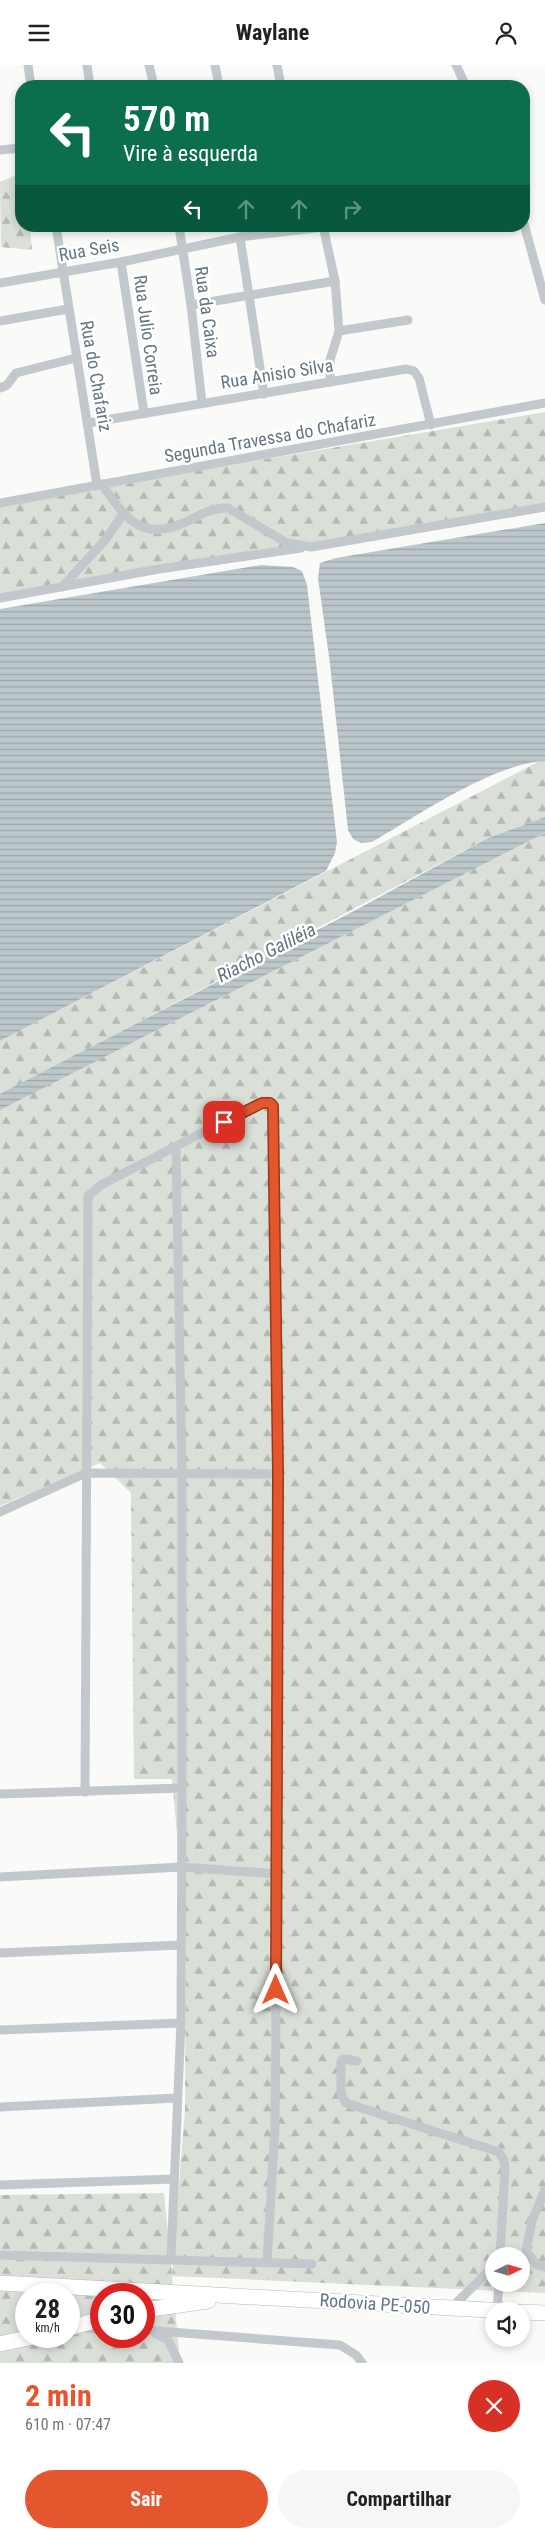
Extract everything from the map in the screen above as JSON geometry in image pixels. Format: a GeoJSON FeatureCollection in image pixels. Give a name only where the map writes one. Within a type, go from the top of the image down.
{"type":"FeatureCollection","features":[{"type":"Feature","properties":{"kind":"main road","name":"Rodovia PE-050"},"geometry":{"type":"LineString","coordinates":[[0,2283],[485,2310]]}},
{"type":"Feature","properties":{"kind":"main road","name":"Rodovia PE-050"},"geometry":{"type":"LineString","coordinates":[[155,2308],[244,2296]]}},
{"type":"Feature","properties":{"kind":"main road"},"geometry":{"type":"LineString","coordinates":[[530,2312],[545,2313]]}},
{"type":"Feature","properties":{"kind":"main road"},"geometry":{"type":"LineString","coordinates":[[0,2344],[15,2341]]}},
{"type":"Feature","properties":{"kind":"street"},"geometry":{"type":"LineString","coordinates":[[28,65],[30,80]]}},
{"type":"Feature","properties":{"kind":"street"},"geometry":{"type":"LineString","coordinates":[[87,65],[89,80]]}},
{"type":"Feature","properties":{"kind":"street"},"geometry":{"type":"LineString","coordinates":[[149,65],[153,80]]}},
{"type":"Feature","properties":{"kind":"street"},"geometry":{"type":"LineString","coordinates":[[216,65],[218,80]]}},
{"type":"Feature","properties":{"kind":"street"},"geometry":{"type":"LineString","coordinates":[[277,65],[280,80]]}},
{"type":"Feature","properties":{"kind":"street"},"geometry":{"type":"LineString","coordinates":[[456,65],[463,80]]}},
{"type":"Feature","properties":{"kind":"street"},"geometry":{"type":"LineString","coordinates":[[0,150],[15,149]]}},
{"type":"Feature","properties":{"kind":"street","name":"Rua do Chafariz"},"geometry":{"type":"LineString","coordinates":[[57,232],[61,272],[100,485]]}},
{"type":"Feature","properties":{"kind":"street","name":"Rua da Caixa"},"geometry":{"type":"LineString","coordinates":[[180,232],[191,305],[202,403]]}},
{"type":"Feature","properties":{"kind":"street","name":"Rua Seis"},"geometry":{"type":"LineString","coordinates":[[0,283],[121,262],[240,237],[283,232]]}},
{"type":"Feature","properties":{"kind":"street"},"geometry":{"type":"LineString","coordinates":[[327,232],[335,281],[339,331],[330,360],[330,382]]}},
{"type":"Feature","properties":{"kind":"street"},"geometry":{"type":"LineString","coordinates":[[526,232],[545,299]]}},
{"type":"Feature","properties":{"kind":"street"},"geometry":{"type":"LineString","coordinates":[[240,237],[264,394]]}},
{"type":"Feature","properties":{"kind":"street","name":"Rua Julio Correia"},"geometry":{"type":"LineString","coordinates":[[121,262],[144,413]]}},
{"type":"Feature","properties":{"kind":"street"},"geometry":{"type":"LineString","coordinates":[[191,305],[335,281]]}},
{"type":"Feature","properties":{"kind":"street"},"geometry":{"type":"LineString","coordinates":[[0,321],[68,309]]}},
{"type":"Feature","properties":{"kind":"street"},"geometry":{"type":"LineString","coordinates":[[339,331],[408,320]]}},
{"type":"Feature","properties":{"kind":"street"},"geometry":{"type":"LineString","coordinates":[[0,388],[7,385],[16,373],[23,370],[76,357]]}},
{"type":"Feature","properties":{"kind":"street","name":"Rua Anisio Silva"},"geometry":{"type":"LineString","coordinates":[[88,423],[412,369],[419,378],[431,425]]}},
{"type":"Feature","properties":{"kind":"street","name":"Segunda Travessa do Chafariz"},"geometry":{"type":"LineString","coordinates":[[0,503],[545,403]]}},
{"type":"Feature","properties":{"kind":"street"},"geometry":{"type":"LineString","coordinates":[[100,485],[123,513],[143,528],[165,529],[177,526],[209,511],[228,508],[287,543],[311,547]]}},
{"type":"Feature","properties":{"kind":"street"},"geometry":{"type":"LineString","coordinates":[[0,598],[159,569],[311,547],[545,507]]}},
{"type":"Feature","properties":{"kind":"street"},"geometry":{"type":"LineString","coordinates":[[62,587],[106,539],[123,513]]}},
{"type":"Feature","properties":{"kind":"street"},"geometry":{"type":"LineString","coordinates":[[85,1792],[88,1196],[101,1185],[176,1148],[256,1105],[267,1102],[273,1106],[278,1473],[275,2126],[267,2263]]}},
{"type":"Feature","properties":{"kind":"street"},"geometry":{"type":"LineString","coordinates":[[171,2259],[181,2023],[182,1474],[176,1148]]}},
{"type":"Feature","properties":{"kind":"street"},"geometry":{"type":"LineString","coordinates":[[0,1512],[86,1473],[278,1473]]}},
{"type":"Feature","properties":{"kind":"street"},"geometry":{"type":"LineString","coordinates":[[0,1794],[182,1788]]}},
{"type":"Feature","properties":{"kind":"street"},"geometry":{"type":"LineString","coordinates":[[0,1877],[180,1867],[277,1874]]}},
{"type":"Feature","properties":{"kind":"street"},"geometry":{"type":"LineString","coordinates":[[0,1953],[181,1945]]}},
{"type":"Feature","properties":{"kind":"street"},"geometry":{"type":"LineString","coordinates":[[0,2030],[181,2023]]}},
{"type":"Feature","properties":{"kind":"street"},"geometry":{"type":"LineString","coordinates":[[357,2061],[343,2059],[341,2062],[341,2094],[346,2103],[499,2152],[504,2161],[505,2169],[501,2247]]}},
{"type":"Feature","properties":{"kind":"street"},"geometry":{"type":"LineString","coordinates":[[0,2107],[177,2098]]}},
{"type":"Feature","properties":{"kind":"street"},"geometry":{"type":"LineString","coordinates":[[0,2185],[174,2179]]}},
{"type":"Feature","properties":{"kind":"street"},"geometry":{"type":"LineString","coordinates":[[545,2190],[528,2236],[526,2251],[537,2265],[545,2267]]}},
{"type":"Feature","properties":{"kind":"street"},"geometry":{"type":"LineString","coordinates":[[0,2255],[312,2264]]}},
{"type":"Feature","properties":{"kind":"street"},"geometry":{"type":"LineString","coordinates":[[450,2309],[485,2275]]}},
{"type":"Feature","properties":{"kind":"street"},"geometry":{"type":"LineString","coordinates":[[155,2332],[340,2345],[356,2355],[362,2363]]}},
{"type":"Feature","properties":{"kind":"street"},"geometry":{"type":"LineString","coordinates":[[155,2334],[168,2340],[178,2363]]}},
{"type":"Feature","properties":{"kind":"green space"},"geometry":{"type":"Polygon","coordinates":[[[15,176],[15,232],[30,232],[32,250],[1,247],[0,182],[15,176]]]}},
{"type":"Feature","properties":{"kind":"green space"},"geometry":{"type":"Polygon","coordinates":[[[545,412],[545,508],[0,596],[0,504],[545,412]]]}},
{"type":"Feature","properties":{"kind":"green space"},"geometry":{"type":"Polygon","coordinates":[[[540,761],[545,761],[545,817],[488,838],[0,1095],[0,1041],[540,761]]]}},
{"type":"Feature","properties":{"kind":"green space"},"geometry":{"type":"Polygon","coordinates":[[[545,833],[545,2293],[530,2292],[530,2247],[485,2247],[485,2290],[172,2276],[180,2363],[0,2363],[0,2195],[164,2193],[172,2275],[185,2110],[186,1931],[172,1779],[134,1779],[131,1493],[100,1463],[0,1506],[0,1103],[140,1039],[545,833]]]}},
{"type":"Feature","properties":{"kind":"shaded area"},"geometry":{"type":"Polygon","coordinates":[[[545,523],[545,761],[525,764],[480,781],[433,805],[372,842],[361,843],[353,839],[348,830],[330,664],[318,578],[320,563],[336,558],[545,523]]]}},
{"type":"Feature","properties":{"kind":"shaded area"},"geometry":{"type":"Polygon","coordinates":[[[261,565],[293,567],[302,571],[307,585],[337,842],[335,853],[326,871],[0,1041],[0,609],[261,565]]]}},
{"type":"Feature","properties":{"kind":"shaded area"},"geometry":{"type":"Polygon","coordinates":[[[545,817],[545,833],[0,1110],[0,1094],[352,912],[488,838],[545,817]]]}},
{"type":"Feature","properties":{"kind":"route"},"geometry":{"type":"LineString","coordinates":[[224,1122],[262,1103],[267,1102],[273,1106],[275,1406],[278,1473],[276,1990]]}},
{"type":"Feature","properties":{"kind":"water label","name":"Riacho Galiléia"},"geometry":{"type":"Point","coordinates":[266,952]}}]}
